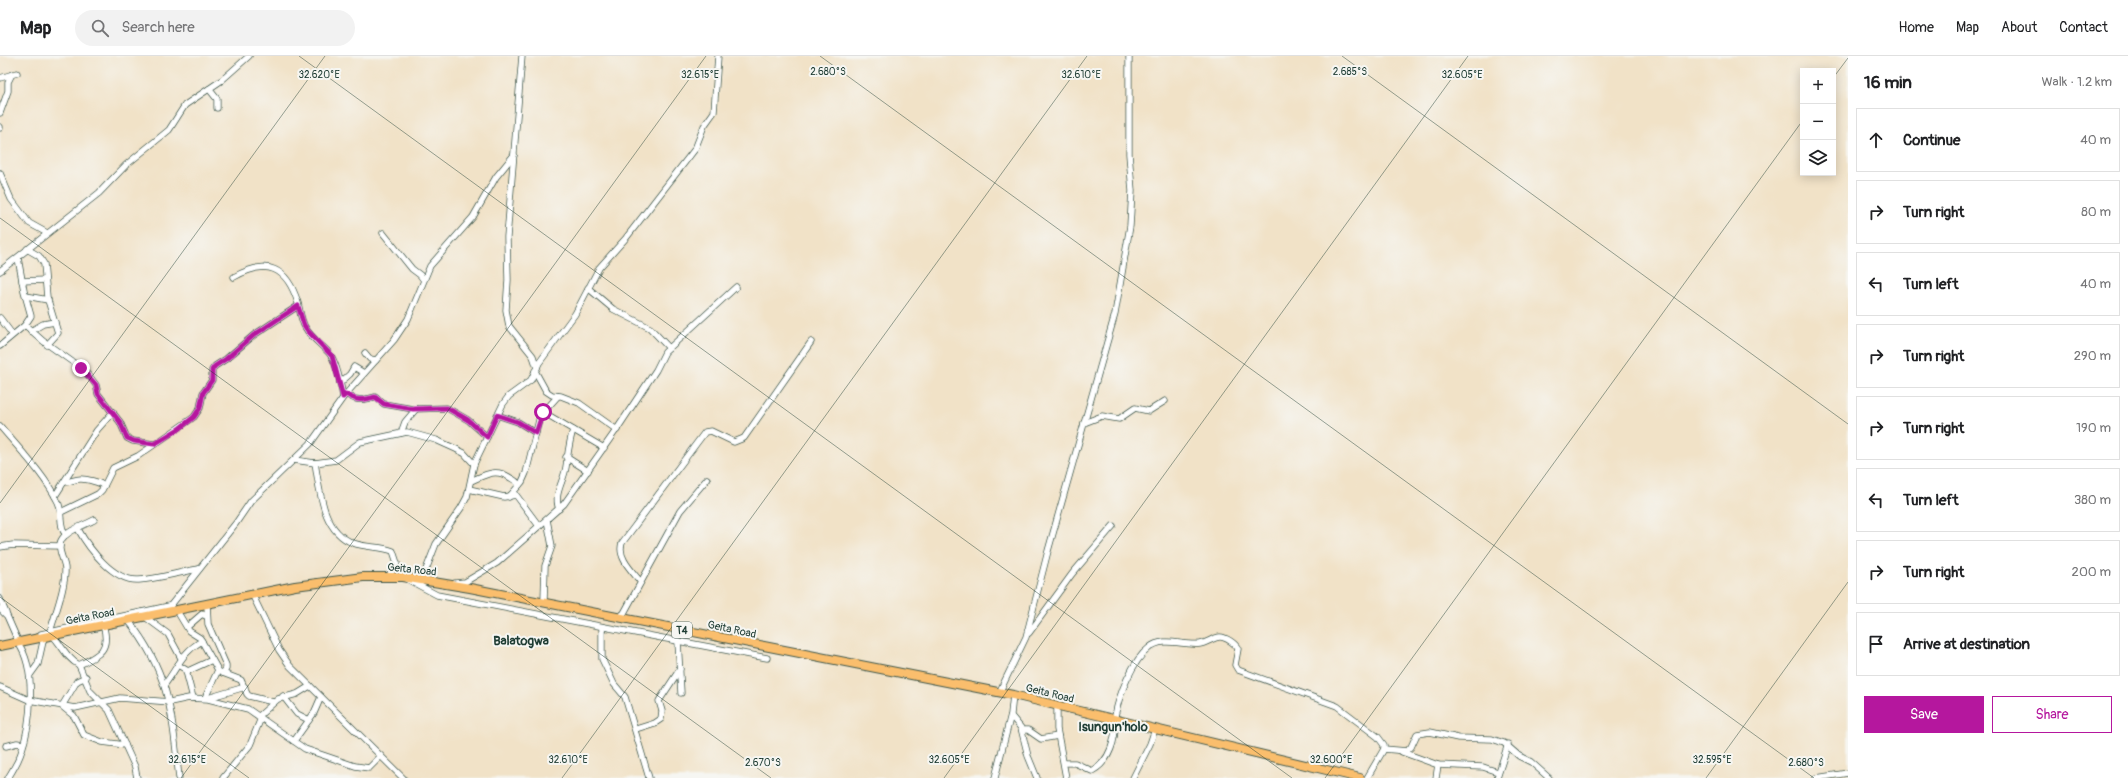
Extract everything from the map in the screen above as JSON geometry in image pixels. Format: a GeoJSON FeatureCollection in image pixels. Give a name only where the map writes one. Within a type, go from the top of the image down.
{"type":"FeatureCollection","features":[{"type":"Feature","properties":{"kind":"highway","name":"Geita Road"},"geometry":{"type":"LineString","coordinates":[[0,644],[18,642],[160,614],[174,608],[207,605],[296,586],[363,577],[403,577],[449,584],[999,694],[1013,695],[1360,778]]}},
{"type":"Feature","properties":{"kind":"street"},"geometry":{"type":"LineString","coordinates":[[0,271],[99,193],[126,165],[169,130],[181,108],[209,90],[249,56]]}},
{"type":"Feature","properties":{"kind":"street"},"geometry":{"type":"LineString","coordinates":[[522,56],[507,237],[506,318],[513,334],[533,356],[536,369],[546,391],[552,395],[579,404],[617,430]]}},
{"type":"Feature","properties":{"kind":"street"},"geometry":{"type":"LineString","coordinates":[[422,580],[436,544],[461,508],[469,489],[474,464],[497,415],[507,399],[528,384],[536,369],[570,323],[599,268],[626,238],[695,149],[704,126],[714,112],[718,56]]}},
{"type":"Feature","properties":{"kind":"street"},"geometry":{"type":"LineString","coordinates":[[999,694],[1026,637],[1115,314],[1130,226],[1132,191],[1129,154],[1129,56]]}},
{"type":"Feature","properties":{"kind":"street"},"geometry":{"type":"LineString","coordinates":[[0,78],[15,74],[8,82],[8,91],[0,113]]}},
{"type":"Feature","properties":{"kind":"street"},"geometry":{"type":"LineString","coordinates":[[209,90],[217,99],[217,108]]}},
{"type":"Feature","properties":{"kind":"street"},"geometry":{"type":"LineString","coordinates":[[49,635],[174,608],[199,569],[236,523],[251,501],[294,460],[318,433],[344,395],[394,340],[408,319],[423,279],[430,266],[473,217],[496,177],[514,155]]}},
{"type":"Feature","properties":{"kind":"street"},"geometry":{"type":"LineString","coordinates":[[0,173],[11,199],[29,223],[47,233]]}},
{"type":"Feature","properties":{"kind":"street"},"geometry":{"type":"LineString","coordinates":[[383,233],[408,265],[423,279]]}},
{"type":"Feature","properties":{"kind":"street"},"geometry":{"type":"LineString","coordinates":[[28,249],[42,260],[48,300],[58,333],[47,345]]}},
{"type":"Feature","properties":{"kind":"street"},"geometry":{"type":"LineString","coordinates":[[0,346],[25,324],[31,316],[18,258]]}},
{"type":"Feature","properties":{"kind":"street"},"geometry":{"type":"LineString","coordinates":[[234,277],[247,270],[262,268],[280,271],[287,279],[304,325],[332,356],[344,395]]}},
{"type":"Feature","properties":{"kind":"street"},"geometry":{"type":"LineString","coordinates":[[22,280],[45,280]]}},
{"type":"Feature","properties":{"kind":"street"},"geometry":{"type":"LineString","coordinates":[[449,584],[465,582],[480,575],[497,563],[559,509],[573,494],[617,430],[669,348],[736,287]]}},
{"type":"Feature","properties":{"kind":"street"},"geometry":{"type":"LineString","coordinates":[[588,288],[613,309],[650,328],[669,348]]}},
{"type":"Feature","properties":{"kind":"street"},"geometry":{"type":"LineString","coordinates":[[26,296],[48,300]]}},
{"type":"Feature","properties":{"kind":"street"},"geometry":{"type":"LineString","coordinates":[[61,512],[98,494],[113,468],[138,456],[154,444],[179,429],[194,417],[200,408],[203,393],[212,380],[212,370],[215,366],[226,359],[254,335],[298,306]]}},
{"type":"Feature","properties":{"kind":"street"},"geometry":{"type":"LineString","coordinates":[[0,318],[12,334]]}},
{"type":"Feature","properties":{"kind":"street"},"geometry":{"type":"LineString","coordinates":[[31,331],[43,324],[54,322]]}},
{"type":"Feature","properties":{"kind":"street"},"geometry":{"type":"LineString","coordinates":[[25,324],[47,345],[81,368],[96,385],[98,394],[113,412],[130,440],[154,444]]}},
{"type":"Feature","properties":{"kind":"street"},"geometry":{"type":"LineString","coordinates":[[640,581],[623,558],[621,552],[622,544],[705,432],[711,431],[734,442],[744,438],[811,342]]}},
{"type":"Feature","properties":{"kind":"street"},"geometry":{"type":"LineString","coordinates":[[365,353],[370,359],[376,360]]}},
{"type":"Feature","properties":{"kind":"street"},"geometry":{"type":"LineString","coordinates":[[340,383],[350,374],[354,367],[364,373]]}},
{"type":"Feature","properties":{"kind":"street"},"geometry":{"type":"LineString","coordinates":[[344,395],[366,401],[375,397],[384,404],[416,409],[447,408],[468,420],[487,437]]}},
{"type":"Feature","properties":{"kind":"street"},"geometry":{"type":"LineString","coordinates":[[509,497],[519,485],[526,473],[543,412],[558,396]]}},
{"type":"Feature","properties":{"kind":"street"},"geometry":{"type":"LineString","coordinates":[[1084,423],[1102,416],[1119,419],[1135,408],[1149,411],[1166,401]]}},
{"type":"Feature","properties":{"kind":"street"},"geometry":{"type":"LineString","coordinates":[[401,433],[405,422],[416,409]]}},
{"type":"Feature","properties":{"kind":"street"},"geometry":{"type":"LineString","coordinates":[[55,496],[97,430],[113,412]]}},
{"type":"Feature","properties":{"kind":"street"},"geometry":{"type":"LineString","coordinates":[[543,412],[604,448]]}},
{"type":"Feature","properties":{"kind":"street"},"geometry":{"type":"LineString","coordinates":[[497,415],[518,422],[536,433]]}},
{"type":"Feature","properties":{"kind":"street"},"geometry":{"type":"LineString","coordinates":[[0,426],[29,459],[55,496],[61,512],[63,529],[66,535]]}},
{"type":"Feature","properties":{"kind":"street"},"geometry":{"type":"LineString","coordinates":[[559,509],[558,493],[566,468],[566,457],[573,430]]}},
{"type":"Feature","properties":{"kind":"street"},"geometry":{"type":"LineString","coordinates":[[294,460],[315,463],[336,460],[360,442],[407,432],[436,440],[456,449],[464,453],[474,464]]}},
{"type":"Feature","properties":{"kind":"street"},"geometry":{"type":"LineString","coordinates":[[566,457],[588,472]]}},
{"type":"Feature","properties":{"kind":"street"},"geometry":{"type":"LineString","coordinates":[[315,463],[320,495],[326,513],[336,531],[354,544],[393,551],[396,563],[388,577]]}},
{"type":"Feature","properties":{"kind":"street"},"geometry":{"type":"LineString","coordinates":[[471,481],[497,471],[505,474],[519,485]]}},
{"type":"Feature","properties":{"kind":"street"},"geometry":{"type":"LineString","coordinates":[[618,618],[624,613],[640,581],[680,512],[707,478]]}},
{"type":"Feature","properties":{"kind":"street"},"geometry":{"type":"LineString","coordinates":[[65,482],[81,479],[100,482],[104,486]]}},
{"type":"Feature","properties":{"kind":"street"},"geometry":{"type":"LineString","coordinates":[[469,489],[509,497],[516,495],[539,526]]}},
{"type":"Feature","properties":{"kind":"street"},"geometry":{"type":"LineString","coordinates":[[30,676],[38,664],[49,635],[64,578],[65,569],[60,553],[61,540],[66,535],[94,520]]}},
{"type":"Feature","properties":{"kind":"street"},"geometry":{"type":"LineString","coordinates":[[542,602],[544,602],[546,580],[545,566],[552,546],[547,520]]}},
{"type":"Feature","properties":{"kind":"street"},"geometry":{"type":"LineString","coordinates":[[1026,637],[1072,574],[1113,526]]}},
{"type":"Feature","properties":{"kind":"street"},"geometry":{"type":"LineString","coordinates":[[78,529],[94,553],[117,573],[131,580],[154,578],[199,569]]}},
{"type":"Feature","properties":{"kind":"street"},"geometry":{"type":"LineString","coordinates":[[0,547],[13,545],[60,546]]}},
{"type":"Feature","properties":{"kind":"street"},"geometry":{"type":"LineString","coordinates":[[403,577],[437,595],[767,658]]}},
{"type":"Feature","properties":{"kind":"street"},"geometry":{"type":"LineString","coordinates":[[254,596],[284,658],[310,686],[403,778]]}},
{"type":"Feature","properties":{"kind":"street"},"geometry":{"type":"LineString","coordinates":[[0,599],[18,642],[24,651],[30,676],[29,700],[23,744],[21,753],[8,778]]}},
{"type":"Feature","properties":{"kind":"street"},"geometry":{"type":"LineString","coordinates":[[206,698],[221,672],[226,669],[226,665],[206,616],[207,605]]}},
{"type":"Feature","properties":{"kind":"street"},"geometry":{"type":"LineString","coordinates":[[174,608],[187,627],[202,641],[212,660],[221,672],[238,678],[245,687],[247,694],[250,696],[273,702]]}},
{"type":"Feature","properties":{"kind":"street"},"geometry":{"type":"LineString","coordinates":[[0,609],[8,616]]}},
{"type":"Feature","properties":{"kind":"street"},"geometry":{"type":"LineString","coordinates":[[187,627],[202,614],[206,616]]}},
{"type":"Feature","properties":{"kind":"street"},"geometry":{"type":"LineString","coordinates":[[145,617],[168,634],[181,658]]}},
{"type":"Feature","properties":{"kind":"street"},"geometry":{"type":"LineString","coordinates":[[128,620],[147,648],[164,684],[170,702],[175,734],[179,778]]}},
{"type":"Feature","properties":{"kind":"street"},"geometry":{"type":"LineString","coordinates":[[80,665],[98,655],[104,649],[106,637],[104,625]]}},
{"type":"Feature","properties":{"kind":"street"},"geometry":{"type":"LineString","coordinates":[[602,627],[602,659],[614,684],[625,697],[636,729],[649,778]]}},
{"type":"Feature","properties":{"kind":"street"},"geometry":{"type":"LineString","coordinates":[[49,635],[61,644],[71,660],[80,665],[86,677],[90,691],[103,702],[125,745],[135,767],[138,778]]}},
{"type":"Feature","properties":{"kind":"street"},"geometry":{"type":"LineString","coordinates":[[1064,763],[1075,763],[1092,771],[1111,750],[1115,734],[1114,719],[1128,678],[1148,648],[1157,643],[1173,642],[1189,645],[1200,644],[1220,637],[1237,646],[1239,652],[1235,665],[1238,670],[1337,706],[1378,737],[1384,745],[1384,749],[1368,778]]}},
{"type":"Feature","properties":{"kind":"street"},"geometry":{"type":"LineString","coordinates":[[164,684],[188,650],[202,641]]}},
{"type":"Feature","properties":{"kind":"street"},"geometry":{"type":"LineString","coordinates":[[678,641],[682,693]]}},
{"type":"Feature","properties":{"kind":"street"},"geometry":{"type":"LineString","coordinates":[[186,671],[212,660]]}},
{"type":"Feature","properties":{"kind":"street"},"geometry":{"type":"LineString","coordinates":[[178,665],[186,671],[193,698]]}},
{"type":"Feature","properties":{"kind":"street"},"geometry":{"type":"LineString","coordinates":[[636,729],[655,723],[661,719],[662,711],[659,701],[680,669]]}},
{"type":"Feature","properties":{"kind":"street"},"geometry":{"type":"LineString","coordinates":[[62,706],[77,681],[86,677]]}},
{"type":"Feature","properties":{"kind":"street"},"geometry":{"type":"LineString","coordinates":[[223,778],[250,745],[260,717],[273,702],[283,696],[297,694],[310,686]]}},
{"type":"Feature","properties":{"kind":"street"},"geometry":{"type":"LineString","coordinates":[[0,687],[29,700],[83,708],[120,698],[170,702],[193,698],[206,698],[243,707],[260,717],[305,749],[366,769],[375,764],[381,756]]}},
{"type":"Feature","properties":{"kind":"street"},"geometry":{"type":"LineString","coordinates":[[206,698],[245,687]]}},
{"type":"Feature","properties":{"kind":"street"},"geometry":{"type":"LineString","coordinates":[[995,778],[1011,716],[1013,695]]}},
{"type":"Feature","properties":{"kind":"street"},"geometry":{"type":"LineString","coordinates":[[283,696],[297,714],[309,720]]}},
{"type":"Feature","properties":{"kind":"street"},"geometry":{"type":"LineString","coordinates":[[294,741],[318,707],[321,697]]}},
{"type":"Feature","properties":{"kind":"street"},"geometry":{"type":"LineString","coordinates":[[62,706],[74,716],[84,735],[102,742],[125,745]]}},
{"type":"Feature","properties":{"kind":"street"},"geometry":{"type":"LineString","coordinates":[[1057,706],[1058,736],[1066,778]]}},
{"type":"Feature","properties":{"kind":"street"},"geometry":{"type":"LineString","coordinates":[[1011,716],[1022,730],[1028,756],[1037,778]]}},
{"type":"Feature","properties":{"kind":"street"},"geometry":{"type":"LineString","coordinates":[[1133,778],[1150,744],[1155,729]]}},
{"type":"Feature","properties":{"kind":"street"},"geometry":{"type":"LineString","coordinates":[[1022,730],[1028,730],[1041,739],[1058,736]]}},
{"type":"Feature","properties":{"kind":"street"},"geometry":{"type":"LineString","coordinates":[[1398,751],[1409,749],[1416,734],[1423,732],[1458,738],[1492,739],[1508,744],[1519,756],[1531,762],[1549,778]]}},
{"type":"Feature","properties":{"kind":"street"},"geometry":{"type":"LineString","coordinates":[[6,746],[17,743],[23,744]]}},
{"type":"Feature","properties":{"kind":"street"},"geometry":{"type":"LineString","coordinates":[[1384,749],[1398,751],[1438,765],[1483,766],[1498,775],[1508,744]]}},
{"type":"Feature","properties":{"kind":"street"},"geometry":{"type":"LineString","coordinates":[[1436,778],[1438,765]]}},
{"type":"Feature","properties":{"kind":"street"},"geometry":{"type":"LineString","coordinates":[[1816,778],[1848,773]]}},
{"type":"Feature","properties":{"kind":"district","name":"Balatogwa"},"geometry":{"type":"Point","coordinates":[521,640]}},
{"type":"Feature","properties":{"kind":"district","name":"Isungun'holo"},"geometry":{"type":"Point","coordinates":[1113,726]}},
{"type":"Feature","properties":{"kind":"route"},"geometry":{"type":"LineString","coordinates":[[81,368],[96,385],[98,394],[120,422],[127,438],[134,441],[154,444],[179,429],[198,413],[203,393],[212,380],[212,370],[215,366],[230,356],[238,347],[254,335],[298,306],[304,325],[308,331],[313,338],[332,356],[343,397],[346,394],[350,397],[366,401],[375,397],[384,404],[390,403],[417,409],[447,408],[468,420],[487,437],[497,415],[506,420],[518,422],[536,433],[540,416],[543,412]]}}]}
